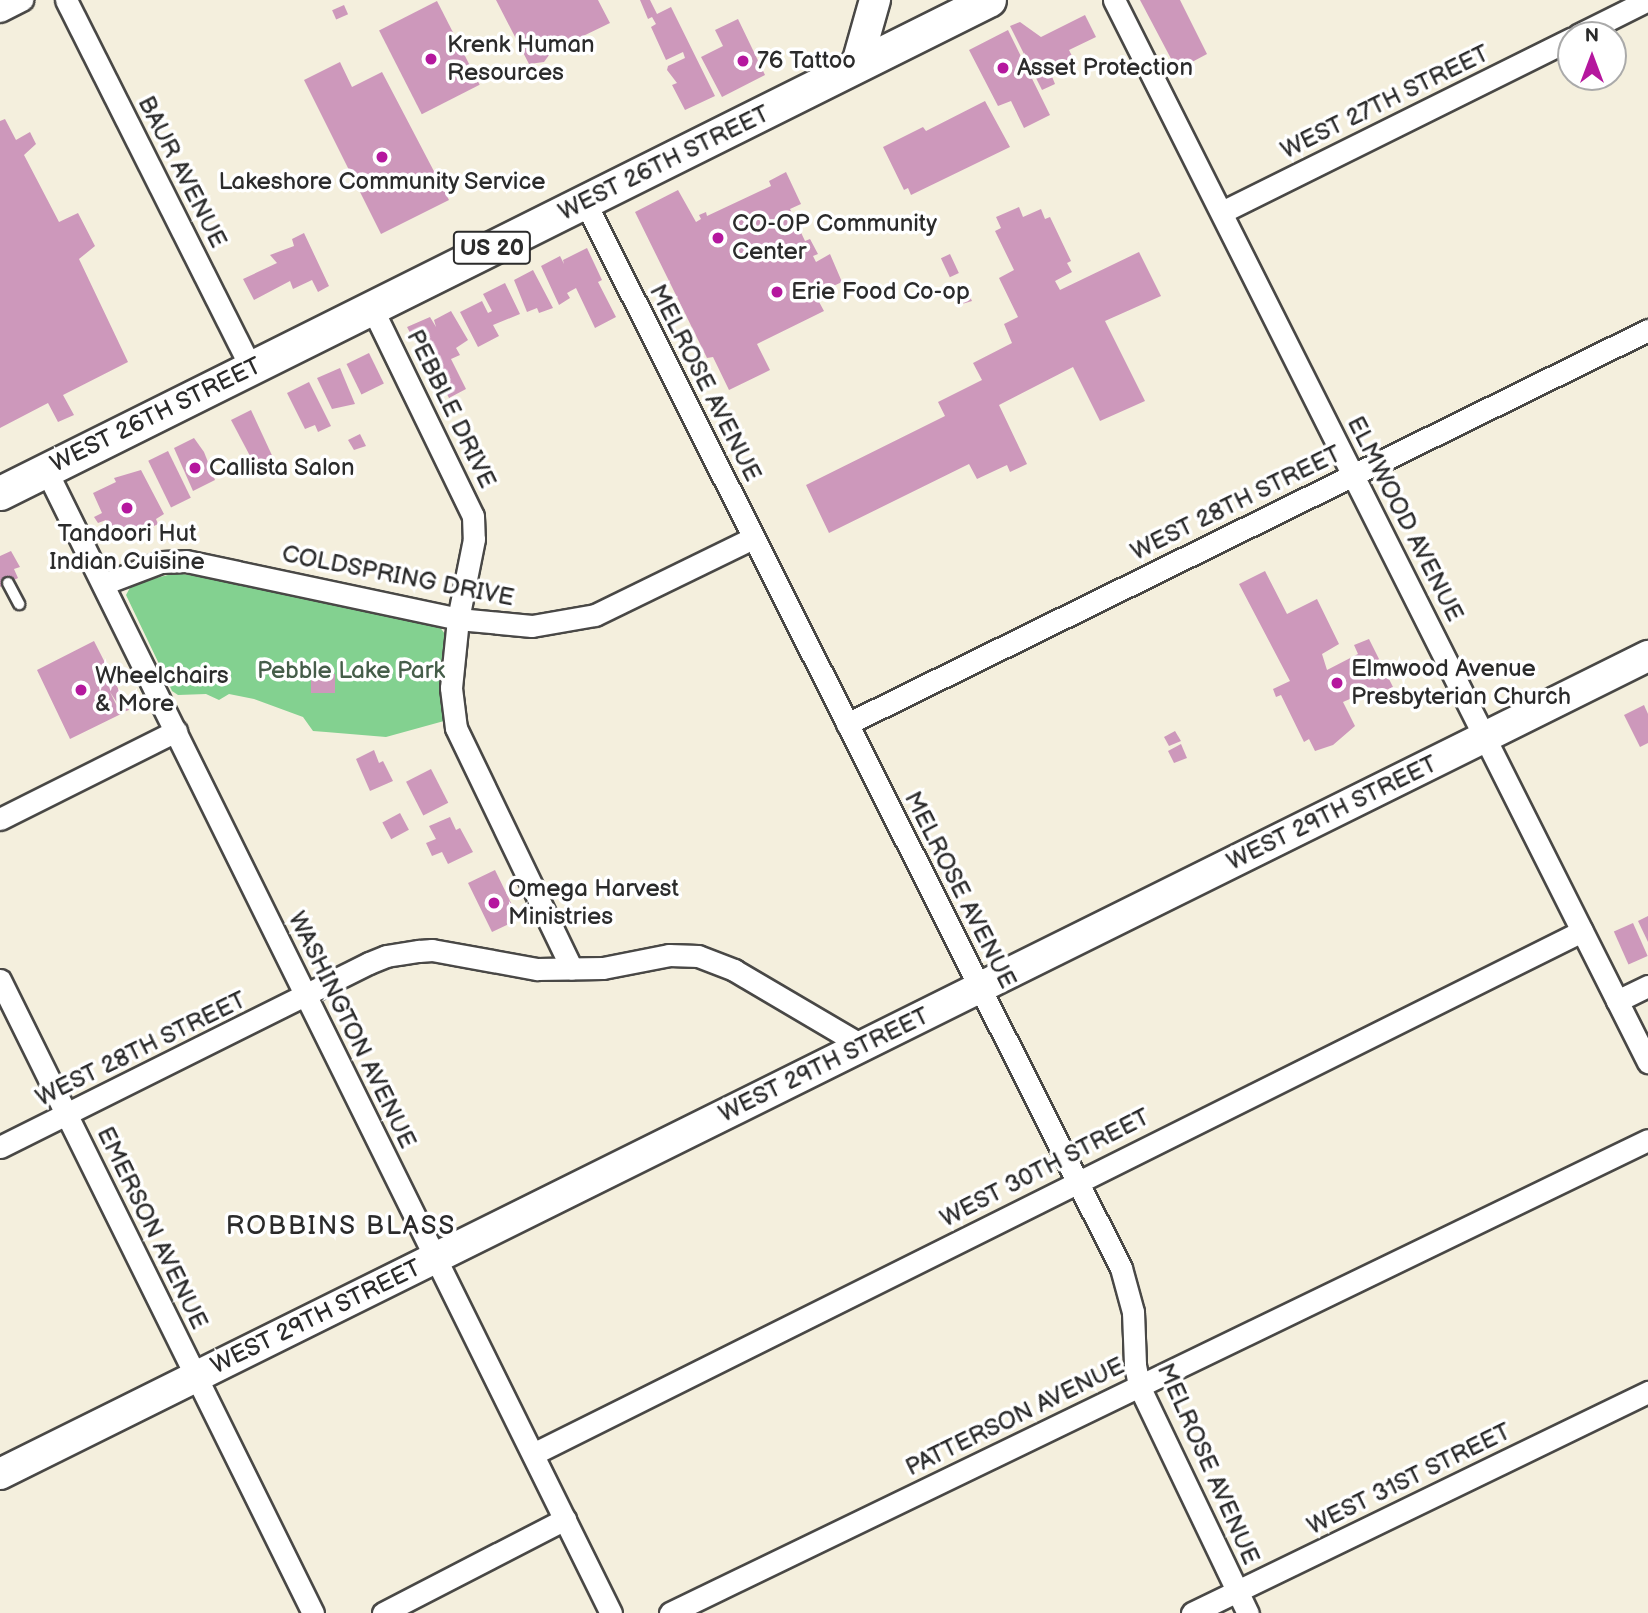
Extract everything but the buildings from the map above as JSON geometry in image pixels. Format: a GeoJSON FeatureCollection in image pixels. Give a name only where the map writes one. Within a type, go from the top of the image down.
{"type":"FeatureCollection","features":[{"type":"Feature","properties":{"kind":"main road","name":"WEST 26TH STREET"},"geometry":{"type":"LineString","coordinates":[[0,493],[989,0]]}},
{"type":"Feature","properties":{"kind":"street"},"geometry":{"type":"LineString","coordinates":[[0,11],[22,0]]}},
{"type":"Feature","properties":{"kind":"street","name":"BAUR AVENUE"},"geometry":{"type":"LineString","coordinates":[[66,0],[251,368]]}},
{"type":"Feature","properties":{"kind":"street"},"geometry":{"type":"LineString","coordinates":[[856,67],[875,0]]}},
{"type":"Feature","properties":{"kind":"street","name":"ELMWOOD AVENUE"},"geometry":{"type":"LineString","coordinates":[[1114,0],[1648,1062]]}},
{"type":"Feature","properties":{"kind":"street"},"geometry":{"type":"LineString","coordinates":[[1606,21],[1648,0]]}},
{"type":"Feature","properties":{"kind":"street","name":"WEST 27TH STREET"},"geometry":{"type":"LineString","coordinates":[[1222,212],[1557,45]]}},
{"type":"Feature","properties":{"kind":"street","name":"MELROSE AVENUE"},"geometry":{"type":"LineString","coordinates":[[584,202],[1126,1282],[1133,1312],[1135,1365],[1139,1386],[1248,1613]]}},
{"type":"Feature","properties":{"kind":"street","name":"PEBBLE DRIVE"},"geometry":{"type":"LineString","coordinates":[[373,308],[473,516],[474,539],[458,619],[451,688],[456,728],[572,969]]}},
{"type":"Feature","properties":{"kind":"street","name":"WEST 28TH STREET"},"geometry":{"type":"LineString","coordinates":[[847,724],[1648,330]]}},
{"type":"Feature","properties":{"kind":"street","name":"WASHINGTON AVENUE"},"geometry":{"type":"LineString","coordinates":[[47,470],[611,1613]]}},
{"type":"Feature","properties":{"kind":"street","name":"COLDSPRING DRIVE"},"geometry":{"type":"LineString","coordinates":[[103,584],[161,562],[186,561],[458,619],[512,626],[575,620],[614,606],[753,538]]}},
{"type":"Feature","properties":{"kind":"street","name":"WEST 29TH STREET"},"geometry":{"type":"LineString","coordinates":[[0,1474],[1648,656]]}},
{"type":"Feature","properties":{"kind":"street"},"geometry":{"type":"LineString","coordinates":[[0,819],[176,731]]}},
{"type":"Feature","properties":{"kind":"street","name":"WEST 30TH STREET"},"geometry":{"type":"LineString","coordinates":[[533,1454],[1582,930]]}},
{"type":"Feature","properties":{"kind":"street","name":"WEST 28TH STREET"},"geometry":{"type":"LineString","coordinates":[[0,1147],[386,956],[419,951],[432,950],[537,969],[626,965],[676,954],[698,956],[734,970],[863,1046]]}},
{"type":"Feature","properties":{"kind":"street","name":"EMERSON AVENUE"},"geometry":{"type":"LineString","coordinates":[[0,980],[313,1613]]}},
{"type":"Feature","properties":{"kind":"street"},"geometry":{"type":"LineString","coordinates":[[1617,1001],[1648,986]]}},
{"type":"Feature","properties":{"kind":"street","name":"PATTERSON AVENUE"},"geometry":{"type":"LineString","coordinates":[[670,1613],[1648,1140]]}},
{"type":"Feature","properties":{"kind":"street","name":"WEST 31ST STREET"},"geometry":{"type":"LineString","coordinates":[[1192,1613],[1648,1392]]}},
{"type":"Feature","properties":{"kind":"street"},"geometry":{"type":"LineString","coordinates":[[383,1613],[565,1519]]}},
{"type":"Feature","properties":{"kind":"lane"},"geometry":{"type":"LineString","coordinates":[[8,583],[19,604]]}},
{"type":"Feature","properties":{"kind":"green space","name":"Pebble Lake Park"},"geometry":{"type":"Polygon","coordinates":[[[176,573],[246,584],[439,626],[448,638],[441,686],[444,721],[386,737],[313,731],[303,717],[254,699],[229,694],[219,700],[206,694],[178,695],[172,691],[126,595],[132,584],[176,573]]]}},
{"type":"Feature","properties":{"kind":"place","name":"Krenk Human Resources"},"geometry":{"type":"Point","coordinates":[431,59]}},
{"type":"Feature","properties":{"kind":"place","name":"76 Tattoo"},"geometry":{"type":"Point","coordinates":[743,61]}},
{"type":"Feature","properties":{"kind":"place","name":"Asset Protection"},"geometry":{"type":"Point","coordinates":[1003,68]}},
{"type":"Feature","properties":{"kind":"place","name":"Lakeshore Community Service"},"geometry":{"type":"Point","coordinates":[382,157]}},
{"type":"Feature","properties":{"kind":"place","name":"CO-OP Community Center"},"geometry":{"type":"Point","coordinates":[718,238]}},
{"type":"Feature","properties":{"kind":"place","name":"Erie Food Co-op"},"geometry":{"type":"Point","coordinates":[777,292]}},
{"type":"Feature","properties":{"kind":"place","name":"Callista Salon"},"geometry":{"type":"Point","coordinates":[195,468]}},
{"type":"Feature","properties":{"kind":"place","name":"Tandoori Hut Indian Cuisine"},"geometry":{"type":"Point","coordinates":[127,508]}},
{"type":"Feature","properties":{"kind":"place","name":"Elmwood Avenue Presbyterian Church"},"geometry":{"type":"Point","coordinates":[1337,683]}},
{"type":"Feature","properties":{"kind":"place","name":"Wheelchairs & More"},"geometry":{"type":"Point","coordinates":[81,690]}},
{"type":"Feature","properties":{"kind":"place","name":"Omega Harvest Ministries"},"geometry":{"type":"Point","coordinates":[494,903]}},
{"type":"Feature","properties":{"kind":"district","name":"ROBBINS BLASS"},"geometry":{"type":"Point","coordinates":[341,1227]}}]}
